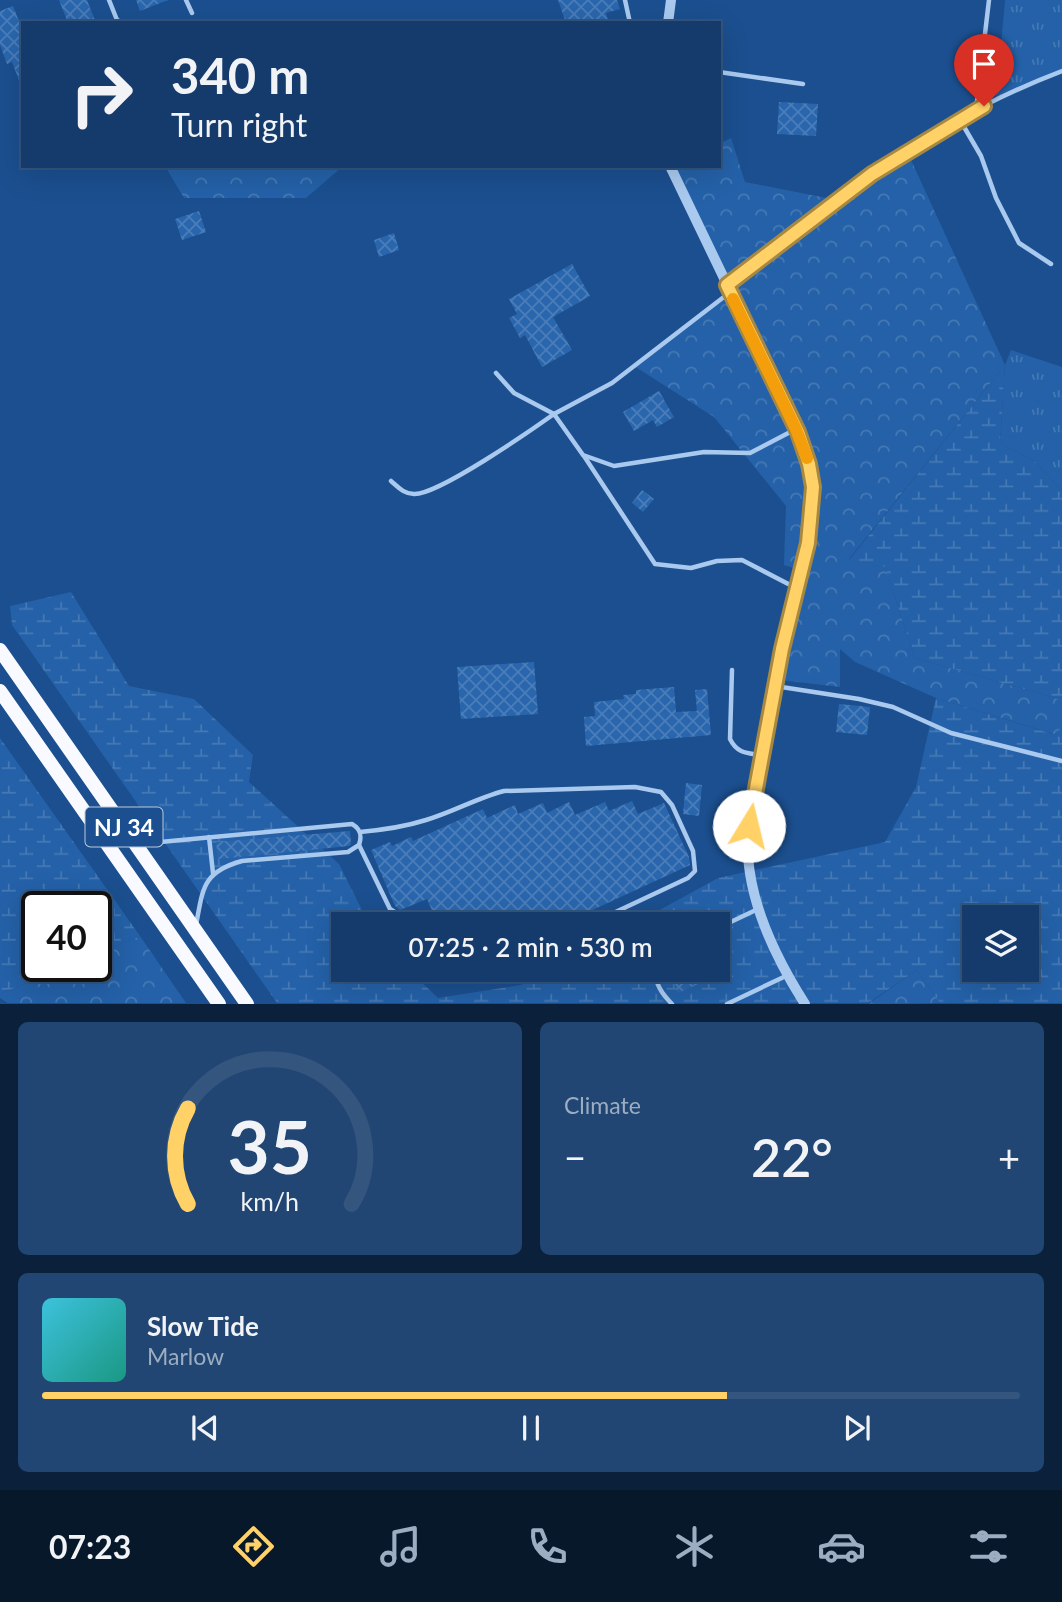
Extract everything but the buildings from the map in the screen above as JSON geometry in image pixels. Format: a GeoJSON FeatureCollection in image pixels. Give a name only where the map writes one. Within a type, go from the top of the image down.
{"type":"FeatureCollection","features":[{"type":"Feature","properties":{"kind":"highway","name":"NJ 34"},"geometry":{"type":"LineString","coordinates":[[0,650],[247,1003]]}},
{"type":"Feature","properties":{"kind":"highway","name":"NJ 34"},"geometry":{"type":"LineString","coordinates":[[0,691],[219,1003]]}},
{"type":"Feature","properties":{"kind":"street"},"geometry":{"type":"LineString","coordinates":[[668,21],[671,0]]}},
{"type":"Feature","properties":{"kind":"street"},"geometry":{"type":"LineString","coordinates":[[671,168],[796,429],[809,464],[813,487],[808,543],[774,686],[747,852],[759,908],[788,975],[804,1003]]}},
{"type":"Feature","properties":{"kind":"lane"},"geometry":{"type":"LineString","coordinates":[[109,0],[119,21]]}},
{"type":"Feature","properties":{"kind":"lane"},"geometry":{"type":"LineString","coordinates":[[186,0],[192,13]]}},
{"type":"Feature","properties":{"kind":"lane"},"geometry":{"type":"LineString","coordinates":[[625,0],[630,21]]}},
{"type":"Feature","properties":{"kind":"lane"},"geometry":{"type":"LineString","coordinates":[[976,111],[989,0]]}},
{"type":"Feature","properties":{"kind":"lane"},"geometry":{"type":"LineString","coordinates":[[391,481],[403,491],[414,495],[426,491],[455,478],[554,414],[612,383],[872,174],[976,111],[1062,71]]}},
{"type":"Feature","properties":{"kind":"lane"},"geometry":{"type":"LineString","coordinates":[[721,72],[803,84]]}},
{"type":"Feature","properties":{"kind":"lane"},"geometry":{"type":"LineString","coordinates":[[960,120],[981,156],[996,198],[1019,243],[1051,264]]}},
{"type":"Feature","properties":{"kind":"lane"},"geometry":{"type":"LineString","coordinates":[[496,373],[514,393],[554,414],[656,564],[691,568],[716,561],[742,560],[796,589]]}},
{"type":"Feature","properties":{"kind":"lane"},"geometry":{"type":"LineString","coordinates":[[584,455],[614,466],[704,452],[750,453],[796,429]]}},
{"type":"Feature","properties":{"kind":"lane"},"geometry":{"type":"LineString","coordinates":[[732,670],[730,739],[734,748],[743,753],[761,755]]}},
{"type":"Feature","properties":{"kind":"lane"},"geometry":{"type":"LineString","coordinates":[[774,686],[893,707],[951,733],[1062,761]]}},
{"type":"Feature","properties":{"kind":"lane"},"geometry":{"type":"LineString","coordinates":[[360,832],[397,828],[427,820],[484,796],[504,792],[635,787],[661,792],[672,805],[696,860],[695,871],[688,878],[616,912]]}},
{"type":"Feature","properties":{"kind":"lane"},"geometry":{"type":"LineString","coordinates":[[136,844],[344,824],[352,824],[360,832],[359,845],[348,852],[242,861],[213,873],[205,883],[195,929]]}},
{"type":"Feature","properties":{"kind":"lane"},"geometry":{"type":"LineString","coordinates":[[209,837],[213,873]]}},
{"type":"Feature","properties":{"kind":"lane"},"geometry":{"type":"LineString","coordinates":[[359,845],[393,912]]}},
{"type":"Feature","properties":{"kind":"lane"},"geometry":{"type":"LineString","coordinates":[[730,922],[759,908]]}},
{"type":"Feature","properties":{"kind":"lane"},"geometry":{"type":"LineString","coordinates":[[727,1003],[788,975]]}},
{"type":"Feature","properties":{"kind":"lane"},"geometry":{"type":"LineString","coordinates":[[656,982],[663,995],[672,1003]]}},
{"type":"Feature","properties":{"kind":"green space"},"geometry":{"type":"Polygon","coordinates":[[[1005,0],[1062,0],[1062,73],[996,102],[1005,0]]]}},
{"type":"Feature","properties":{"kind":"green space"},"geometry":{"type":"Polygon","coordinates":[[[731,138],[745,182],[837,200],[906,149],[1005,365],[849,559],[885,567],[915,658],[1062,700],[1062,726],[1057,735],[936,698],[855,662],[840,649],[840,687],[780,680],[806,572],[784,565],[786,506],[714,417],[634,366],[731,294],[674,168],[721,168],[721,143],[731,138]]]}},
{"type":"Feature","properties":{"kind":"green space"},"geometry":{"type":"Polygon","coordinates":[[[166,168],[341,168],[306,198],[184,198],[166,168]]]}},
{"type":"Feature","properties":{"kind":"green space"},"geometry":{"type":"Polygon","coordinates":[[[1011,350],[1062,367],[1062,491],[1034,461],[1000,443],[1005,365],[1011,350]]]}},
{"type":"Feature","properties":{"kind":"green space"},"geometry":{"type":"Polygon","coordinates":[[[1005,365],[1000,443],[1034,461],[1062,491],[1062,700],[915,658],[885,567],[849,560],[1005,365]]]}},
{"type":"Feature","properties":{"kind":"green space"},"geometry":{"type":"Polygon","coordinates":[[[71,592],[129,686],[194,699],[253,755],[249,782],[339,864],[363,912],[331,912],[331,982],[421,982],[438,998],[527,982],[730,982],[730,912],[656,912],[718,878],[885,842],[916,787],[936,698],[1056,735],[1062,726],[1062,1003],[940,1003],[917,970],[868,1003],[277,1003],[12,625],[10,606],[71,592]]]}},
{"type":"Feature","properties":{"kind":"green space"},"geometry":{"type":"Polygon","coordinates":[[[0,738],[108,891],[21,891],[21,982],[29,982],[0,994],[0,738]]]}},
{"type":"Feature","properties":{"kind":"green space"},"geometry":{"type":"Polygon","coordinates":[[[112,896],[140,936],[112,947],[112,896]]]}},
{"type":"Feature","properties":{"kind":"green space"},"geometry":{"type":"Polygon","coordinates":[[[140,936],[186,1003],[8,1003],[0,998],[0,994],[29,982],[112,982],[112,947],[140,936]]]}},
{"type":"Feature","properties":{"kind":"green space"},"geometry":{"type":"Polygon","coordinates":[[[917,970],[940,1003],[868,1004],[917,970]]]}},
{"type":"Feature","properties":{"kind":"slow traffic"},"geometry":{"type":"LineString","coordinates":[[733,299],[755,340],[807,458]]}},
{"type":"Feature","properties":{"kind":"route"},"geometry":{"type":"LineString","coordinates":[[749,826],[782,649],[808,543],[813,487],[804,446],[727,285],[872,174],[984,106]]}}]}
